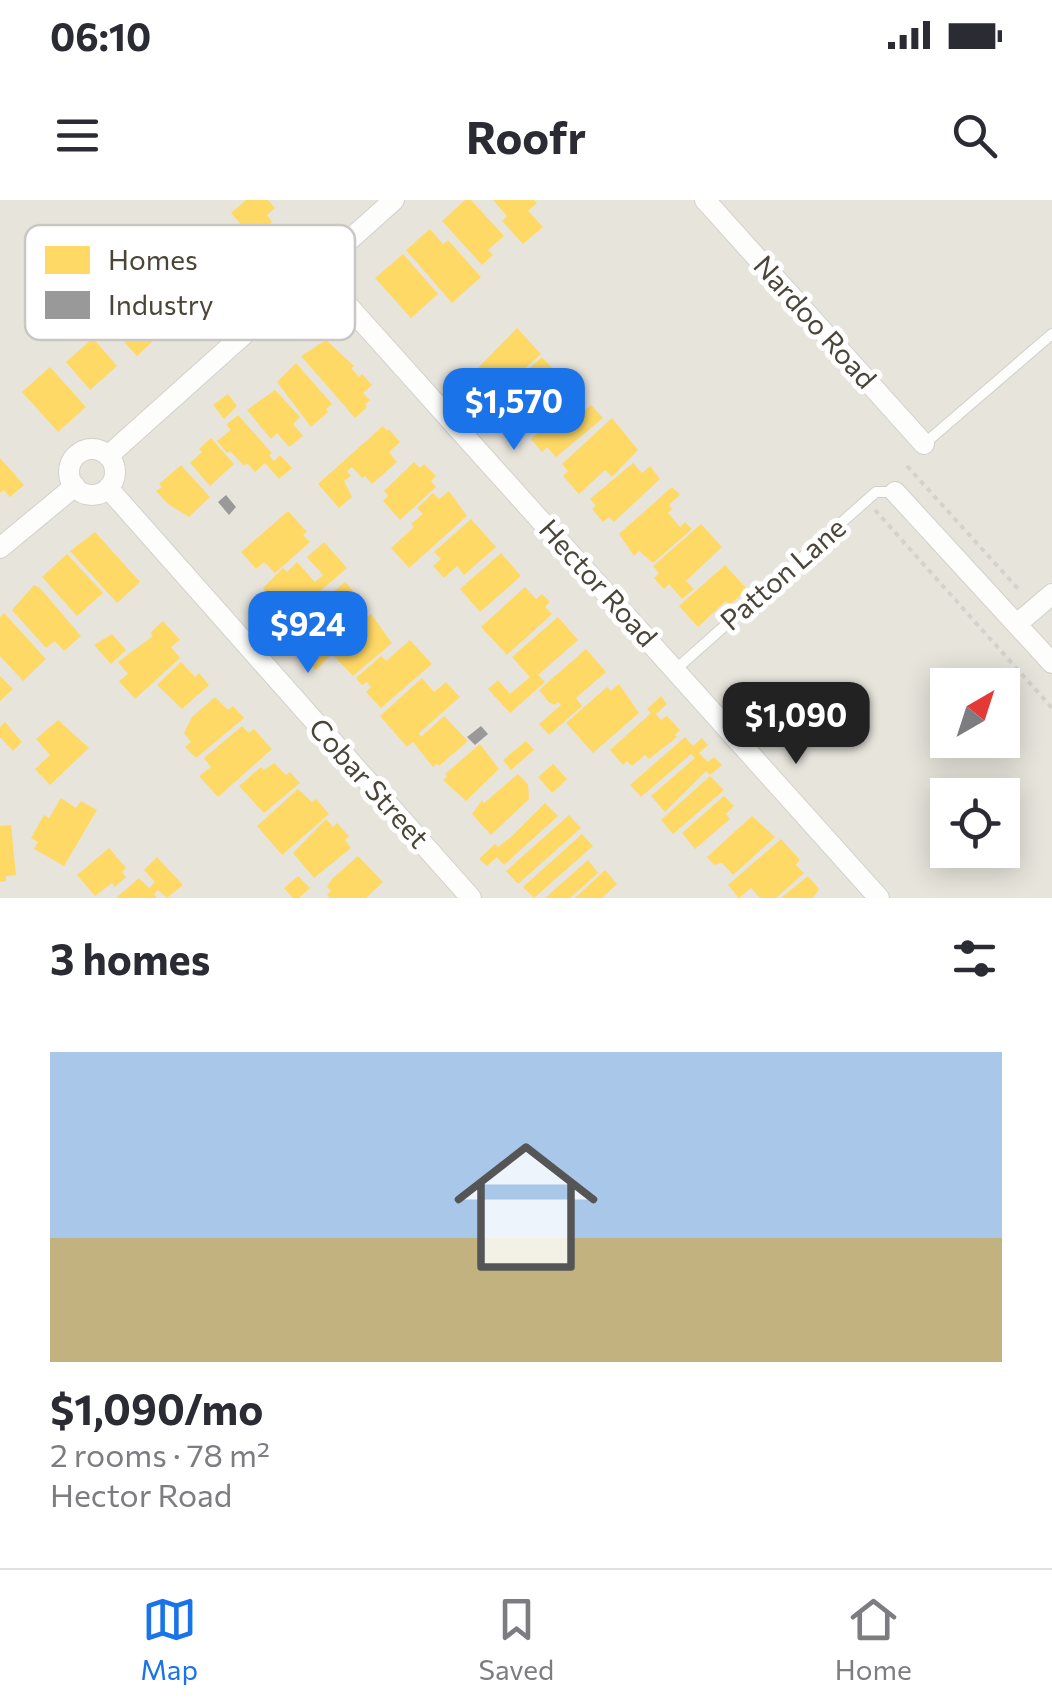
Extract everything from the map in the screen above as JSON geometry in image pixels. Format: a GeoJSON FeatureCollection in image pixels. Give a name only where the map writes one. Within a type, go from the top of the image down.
{"type":"FeatureCollection","features":[{"type":"Feature","properties":{"kind":"street"},"geometry":{"type":"LineString","coordinates":[[355,235],[394,200]]}},
{"type":"Feature","properties":{"kind":"street","name":"Nardoo Road"},"geometry":{"type":"LineString","coordinates":[[705,200],[924,444]]}},
{"type":"Feature","properties":{"kind":"street","name":"Hector Road"},"geometry":{"type":"LineString","coordinates":[[355,313],[880,898]]}},
{"type":"Feature","properties":{"kind":"street"},"geometry":{"type":"LineString","coordinates":[[108,456],[238,340]]}},
{"type":"Feature","properties":{"kind":"street"},"geometry":{"type":"LineString","coordinates":[[95,449],[108,456],[115,476],[108,488],[88,494],[75,486],[70,472],[80,452],[95,449]]}},
{"type":"Feature","properties":{"kind":"street"},"geometry":{"type":"LineString","coordinates":[[0,548],[75,486]]}},
{"type":"Feature","properties":{"kind":"street","name":"Cobar Street"},"geometry":{"type":"LineString","coordinates":[[108,488],[471,898]]}},
{"type":"Feature","properties":{"kind":"street"},"geometry":{"type":"LineString","coordinates":[[895,492],[1052,663]]}},
{"type":"Feature","properties":{"kind":"street"},"geometry":{"type":"LineString","coordinates":[[1017,624],[1052,594]]}},
{"type":"Feature","properties":{"kind":"lane"},"geometry":{"type":"LineString","coordinates":[[924,444],[1052,334]]}},
{"type":"Feature","properties":{"kind":"lane","name":"Patton Lane"},"geometry":{"type":"LineString","coordinates":[[676,669],[876,492],[895,492]]}},
{"type":"Feature","properties":{"kind":"path"},"geometry":{"type":"LineString","coordinates":[[895,492],[909,458],[924,444]]}},
{"type":"Feature","properties":{"kind":"path"},"geometry":{"type":"LineString","coordinates":[[907,466],[1036,608]]}},
{"type":"Feature","properties":{"kind":"path"},"geometry":{"type":"LineString","coordinates":[[867,500],[1052,708]]}},
{"type":"Feature","properties":{"kind":"shaded area"},"geometry":{"type":"Polygon","coordinates":[[[0,200],[1052,200],[1052,898],[0,898],[0,200]]]}},
{"type":"Feature","properties":{"kind":"building: Homes"},"geometry":{"type":"Polygon","coordinates":[[[246,200],[268,200],[275,208],[267,215],[272,222],[269,225],[242,225],[231,213],[246,200]]]}},
{"type":"Feature","properties":{"kind":"building: Homes"},"geometry":{"type":"Polygon","coordinates":[[[465,200],[471,200],[504,236],[488,250],[493,255],[482,265],[442,221],[465,200]]]}},
{"type":"Feature","properties":{"kind":"building: Homes"},"geometry":{"type":"Polygon","coordinates":[[[493,200],[534,200],[537,203],[528,211],[543,227],[523,244],[502,221],[507,216],[493,200]]]}},
{"type":"Feature","properties":{"kind":"building: Homes"},"geometry":{"type":"Polygon","coordinates":[[[430,229],[443,244],[448,240],[481,277],[452,303],[406,250],[430,229]]]}},
{"type":"Feature","properties":{"kind":"building: Homes"},"geometry":{"type":"Polygon","coordinates":[[[403,254],[438,294],[411,318],[375,278],[403,254]]]}},
{"type":"Feature","properties":{"kind":"building: Homes"},"geometry":{"type":"Polygon","coordinates":[[[517,328],[541,354],[495,395],[477,369],[517,328]]]}},
{"type":"Feature","properties":{"kind":"building: Homes"},"geometry":{"type":"Polygon","coordinates":[[[95,340],[117,366],[90,390],[66,362],[95,340]]]}},
{"type":"Feature","properties":{"kind":"building: Homes"},"geometry":{"type":"Polygon","coordinates":[[[122,340],[154,340],[137,356],[122,340]]]}},
{"type":"Feature","properties":{"kind":"building: Homes"},"geometry":{"type":"Polygon","coordinates":[[[326,340],[354,366],[351,368],[359,377],[362,374],[372,385],[363,393],[370,400],[365,404],[367,407],[355,418],[301,356],[326,340]]]}},
{"type":"Feature","properties":{"kind":"building: Homes"},"geometry":{"type":"Polygon","coordinates":[[[542,357],[561,378],[548,389],[557,400],[523,430],[495,398],[542,357]]]}},
{"type":"Feature","properties":{"kind":"building: Homes"},"geometry":{"type":"Polygon","coordinates":[[[296,363],[332,404],[311,427],[277,382],[296,363]]]}},
{"type":"Feature","properties":{"kind":"building: Homes"},"geometry":{"type":"Polygon","coordinates":[[[50,367],[86,407],[58,432],[22,392],[50,367]]]}},
{"type":"Feature","properties":{"kind":"building: Homes"},"geometry":{"type":"Polygon","coordinates":[[[275,390],[300,417],[293,424],[303,436],[289,447],[277,433],[271,439],[247,410],[275,390]]]}},
{"type":"Feature","properties":{"kind":"building: Homes"},"geometry":{"type":"Polygon","coordinates":[[[228,394],[237,406],[224,419],[213,405],[228,394]]]}},
{"type":"Feature","properties":{"kind":"building: Homes"},"geometry":{"type":"Polygon","coordinates":[[[568,396],[582,412],[591,405],[603,418],[556,457],[547,447],[542,452],[531,439],[547,425],[541,418],[568,396]]]}},
{"type":"Feature","properties":{"kind":"building: Homes"},"geometry":{"type":"Polygon","coordinates":[[[238,415],[272,453],[269,455],[274,461],[280,455],[292,468],[279,479],[265,463],[255,472],[248,464],[243,465],[217,441],[231,430],[226,425],[238,415]]]}},
{"type":"Feature","properties":{"kind":"building: Homes"},"geometry":{"type":"Polygon","coordinates":[[[612,418],[638,450],[612,477],[605,470],[579,494],[563,476],[568,471],[562,464],[612,418]]]}},
{"type":"Feature","properties":{"kind":"building: Homes"},"geometry":{"type":"Polygon","coordinates":[[[383,426],[400,442],[389,452],[397,462],[372,484],[352,467],[347,471],[351,476],[344,481],[352,497],[339,508],[318,484],[383,426]]]}},
{"type":"Feature","properties":{"kind":"building: Homes"},"geometry":{"type":"Polygon","coordinates":[[[211,438],[234,464],[210,486],[190,463],[211,438]]]}},
{"type":"Feature","properties":{"kind":"building: Homes"},"geometry":{"type":"Polygon","coordinates":[[[0,458],[24,485],[10,497],[4,490],[0,493],[0,458]]]}},
{"type":"Feature","properties":{"kind":"building: Homes"},"geometry":{"type":"Polygon","coordinates":[[[414,462],[420,468],[424,464],[436,476],[431,481],[436,487],[400,520],[383,501],[388,496],[384,491],[414,462]]]}},
{"type":"Feature","properties":{"kind":"building: Homes"},"geometry":{"type":"Polygon","coordinates":[[[633,463],[642,473],[650,466],[660,479],[614,522],[609,517],[603,522],[592,509],[596,506],[590,499],[633,463]]]}},
{"type":"Feature","properties":{"kind":"building: Homes"},"geometry":{"type":"Polygon","coordinates":[[[181,465],[210,497],[189,517],[156,491],[181,465]]]}},
{"type":"Feature","properties":{"kind":"building: Homes"},"geometry":{"type":"Polygon","coordinates":[[[672,487],[680,495],[669,505],[672,509],[668,513],[680,527],[685,522],[692,529],[653,563],[639,551],[634,556],[619,534],[672,487]]]}},
{"type":"Feature","properties":{"kind":"building: Homes"},"geometry":{"type":"Polygon","coordinates":[[[449,491],[467,516],[409,568],[391,548],[423,514],[417,508],[433,493],[439,499],[449,491]]]}},
{"type":"Feature","properties":{"kind":"building: Homes"},"geometry":{"type":"Polygon","coordinates":[[[288,511],[307,532],[303,535],[310,542],[275,573],[264,562],[256,569],[241,552],[288,511]]]}},
{"type":"Feature","properties":{"kind":"building: Homes"},"geometry":{"type":"Polygon","coordinates":[[[471,519],[496,547],[464,575],[457,566],[444,578],[433,566],[441,559],[434,552],[471,519]]]}},
{"type":"Feature","properties":{"kind":"building: Homes"},"geometry":{"type":"Polygon","coordinates":[[[701,524],[722,547],[686,581],[694,589],[682,599],[669,584],[664,589],[654,578],[659,573],[653,566],[701,524]]]}},
{"type":"Feature","properties":{"kind":"building: Homes"},"geometry":{"type":"Polygon","coordinates":[[[95,532],[140,582],[117,603],[70,551],[95,532]]]}},
{"type":"Feature","properties":{"kind":"building: Homes"},"geometry":{"type":"Polygon","coordinates":[[[324,542],[347,568],[293,614],[276,590],[270,596],[263,588],[283,568],[287,572],[297,562],[315,582],[323,575],[307,557],[324,542]]]}},
{"type":"Feature","properties":{"kind":"building: Homes"},"geometry":{"type":"Polygon","coordinates":[[[501,553],[521,576],[480,612],[460,589],[501,553]]]}},
{"type":"Feature","properties":{"kind":"building: Homes"},"geometry":{"type":"Polygon","coordinates":[[[67,554],[103,593],[77,616],[42,577],[67,554]]]}},
{"type":"Feature","properties":{"kind":"building: Homes"},"geometry":{"type":"Polygon","coordinates":[[[725,565],[747,589],[730,605],[726,601],[698,627],[679,606],[725,565]]]}},
{"type":"Feature","properties":{"kind":"building: Homes"},"geometry":{"type":"Polygon","coordinates":[[[345,582],[367,606],[325,644],[301,619],[345,582]]]}},
{"type":"Feature","properties":{"kind":"building: Homes"},"geometry":{"type":"Polygon","coordinates":[[[34,585],[81,636],[64,651],[55,641],[46,648],[12,610],[34,585]]]}},
{"type":"Feature","properties":{"kind":"building: Homes"},"geometry":{"type":"Polygon","coordinates":[[[525,587],[536,599],[542,594],[550,602],[545,607],[552,614],[507,655],[481,627],[525,587]]]}},
{"type":"Feature","properties":{"kind":"building: Homes"},"geometry":{"type":"Polygon","coordinates":[[[4,613],[46,659],[23,681],[0,656],[0,617],[4,613]]]}},
{"type":"Feature","properties":{"kind":"building: Homes"},"geometry":{"type":"Polygon","coordinates":[[[371,614],[392,643],[353,676],[332,654],[316,670],[308,662],[327,646],[330,650],[371,614]]]}},
{"type":"Feature","properties":{"kind":"building: Homes"},"geometry":{"type":"Polygon","coordinates":[[[558,617],[578,640],[538,675],[545,682],[510,713],[488,689],[498,680],[510,694],[530,677],[512,657],[558,617]]]}},
{"type":"Feature","properties":{"kind":"building: Homes"},"geometry":{"type":"Polygon","coordinates":[[[163,621],[180,640],[171,647],[180,658],[135,699],[119,681],[128,674],[118,662],[153,636],[150,633],[163,621]]]}},
{"type":"Feature","properties":{"kind":"building: Homes"},"geometry":{"type":"Polygon","coordinates":[[[112,634],[126,650],[111,664],[94,645],[112,634]]]}},
{"type":"Feature","properties":{"kind":"building: Homes"},"geometry":{"type":"Polygon","coordinates":[[[410,640],[432,664],[381,708],[366,692],[371,687],[367,682],[362,685],[356,678],[381,656],[386,661],[410,640]]]}},
{"type":"Feature","properties":{"kind":"building: Homes"},"geometry":{"type":"Polygon","coordinates":[[[586,649],[606,672],[576,698],[582,706],[549,735],[539,724],[561,705],[549,702],[539,690],[586,649]]]}},
{"type":"Feature","properties":{"kind":"building: Homes"},"geometry":{"type":"Polygon","coordinates":[[[181,662],[209,685],[182,709],[157,685],[181,662]]]}},
{"type":"Feature","properties":{"kind":"building: Homes"},"geometry":{"type":"Polygon","coordinates":[[[0,676],[13,689],[0,701],[0,676]]]}},
{"type":"Feature","properties":{"kind":"building: Homes"},"geometry":{"type":"Polygon","coordinates":[[[422,678],[434,692],[446,682],[460,697],[419,733],[421,737],[444,716],[468,741],[433,767],[413,742],[407,747],[380,716],[422,678]]]}},
{"type":"Feature","properties":{"kind":"building: Homes"},"geometry":{"type":"Polygon","coordinates":[[[619,684],[639,713],[593,753],[566,723],[607,687],[611,691],[619,684]]]}},
{"type":"Feature","properties":{"kind":"building: Homes"},"geometry":{"type":"Polygon","coordinates":[[[661,696],[667,704],[656,714],[661,720],[667,716],[680,730],[677,737],[649,759],[645,755],[632,766],[627,761],[623,765],[610,750],[651,713],[647,709],[661,696]]]}},
{"type":"Feature","properties":{"kind":"building: Homes"},"geometry":{"type":"Polygon","coordinates":[[[215,697],[228,710],[233,706],[244,718],[196,758],[185,747],[191,742],[184,733],[192,717],[215,697]]]}},
{"type":"Feature","properties":{"kind":"building: Homes"},"geometry":{"type":"Polygon","coordinates":[[[58,720],[89,748],[50,785],[35,769],[50,755],[36,739],[58,720]]]}},
{"type":"Feature","properties":{"kind":"building: Homes"},"geometry":{"type":"Polygon","coordinates":[[[5,722],[22,742],[13,751],[0,737],[0,727],[5,722]]]}},
{"type":"Feature","properties":{"kind":"building: Homes"},"geometry":{"type":"Polygon","coordinates":[[[242,726],[249,733],[254,729],[272,749],[218,797],[199,776],[211,767],[204,758],[242,726]]]}},
{"type":"Feature","properties":{"kind":"building: Homes"},"geometry":{"type":"Polygon","coordinates":[[[685,737],[693,746],[702,738],[708,745],[699,753],[708,762],[714,757],[722,765],[710,775],[706,771],[665,812],[651,796],[695,758],[691,754],[641,797],[630,785],[685,737]]]}},
{"type":"Feature","properties":{"kind":"building: Homes"},"geometry":{"type":"Polygon","coordinates":[[[526,741],[534,750],[511,770],[503,760],[526,741]]]}},
{"type":"Feature","properties":{"kind":"building: Homes"},"geometry":{"type":"Polygon","coordinates":[[[480,744],[499,769],[466,801],[443,780],[480,744]]]}},
{"type":"Feature","properties":{"kind":"building: Homes"},"geometry":{"type":"Polygon","coordinates":[[[274,763],[300,783],[264,813],[239,786],[261,767],[264,770],[274,763]]]}},
{"type":"Feature","properties":{"kind":"building: Homes"},"geometry":{"type":"Polygon","coordinates":[[[553,764],[567,779],[552,793],[538,777],[553,764]]]}},
{"type":"Feature","properties":{"kind":"building: Homes"},"geometry":{"type":"Polygon","coordinates":[[[518,774],[528,784],[529,799],[491,835],[472,814],[482,800],[484,803],[518,774]]]}},
{"type":"Feature","properties":{"kind":"building: Homes"},"geometry":{"type":"Polygon","coordinates":[[[710,776],[724,790],[673,834],[661,820],[710,776]]]}},
{"type":"Feature","properties":{"kind":"building: Homes"},"geometry":{"type":"Polygon","coordinates":[[[298,789],[312,802],[316,799],[329,814],[282,855],[257,826],[298,789]]]}},
{"type":"Feature","properties":{"kind":"building: Homes"},"geometry":{"type":"Polygon","coordinates":[[[724,796],[734,806],[726,814],[730,819],[695,849],[682,833],[724,796]]]}},
{"type":"Feature","properties":{"kind":"building: Homes"},"geometry":{"type":"Polygon","coordinates":[[[61,798],[76,808],[81,801],[97,810],[64,866],[34,849],[38,842],[31,838],[44,815],[49,818],[61,798]]]}},
{"type":"Feature","properties":{"kind":"building: Homes"},"geometry":{"type":"Polygon","coordinates":[[[545,803],[558,816],[504,865],[497,857],[487,866],[479,859],[495,844],[498,847],[512,836],[545,803]]]}},
{"type":"Feature","properties":{"kind":"building: Homes"},"geometry":{"type":"Polygon","coordinates":[[[569,815],[581,828],[518,884],[506,871],[569,815]]]}},
{"type":"Feature","properties":{"kind":"building: Homes"},"geometry":{"type":"Polygon","coordinates":[[[752,816],[775,837],[733,875],[722,863],[714,865],[707,857],[752,816]]]}},
{"type":"Feature","properties":{"kind":"building: Homes"},"geometry":{"type":"Polygon","coordinates":[[[326,819],[333,827],[337,823],[349,836],[345,840],[351,848],[314,878],[293,853],[326,819]]]}},
{"type":"Feature","properties":{"kind":"building: Homes"},"geometry":{"type":"Polygon","coordinates":[[[11,825],[16,875],[6,876],[6,881],[0,882],[0,826],[11,825]]]}},
{"type":"Feature","properties":{"kind":"building: Homes"},"geometry":{"type":"Polygon","coordinates":[[[582,834],[593,846],[534,898],[523,887],[582,834]]]}},
{"type":"Feature","properties":{"kind":"building: Homes"},"geometry":{"type":"Polygon","coordinates":[[[781,839],[800,860],[796,865],[804,873],[776,898],[760,898],[751,888],[739,898],[728,885],[781,839]]]}},
{"type":"Feature","properties":{"kind":"building: Homes"},"geometry":{"type":"Polygon","coordinates":[[[109,848],[126,868],[122,872],[126,877],[95,896],[77,875],[109,848]]]}},
{"type":"Feature","properties":{"kind":"building: Homes"},"geometry":{"type":"Polygon","coordinates":[[[358,856],[383,882],[366,898],[330,898],[327,887],[332,879],[358,856]]]}},
{"type":"Feature","properties":{"kind":"building: Homes"},"geometry":{"type":"Polygon","coordinates":[[[157,857],[183,885],[167,898],[158,890],[154,894],[157,898],[116,898],[139,878],[149,888],[155,882],[144,870],[157,857]]]}},
{"type":"Feature","properties":{"kind":"building: Homes"},"geometry":{"type":"Polygon","coordinates":[[[588,860],[598,873],[570,898],[545,898],[588,860]]]}},
{"type":"Feature","properties":{"kind":"building: Homes"},"geometry":{"type":"Polygon","coordinates":[[[605,870],[617,884],[602,898],[575,898],[605,870]]]}},
{"type":"Feature","properties":{"kind":"building: Homes"},"geometry":{"type":"Polygon","coordinates":[[[298,876],[310,888],[299,898],[293,898],[284,888],[298,876]]]}},
{"type":"Feature","properties":{"kind":"building: Homes"},"geometry":{"type":"Polygon","coordinates":[[[808,876],[819,889],[813,898],[781,898],[808,876]]]}},
{"type":"Feature","properties":{"kind":"building: Industry"},"geometry":{"type":"Polygon","coordinates":[[[226,495],[236,507],[229,515],[218,502],[226,495]]]}},
{"type":"Feature","properties":{"kind":"building: Industry"},"geometry":{"type":"Polygon","coordinates":[[[481,726],[488,734],[475,745],[467,737],[481,726]]]}}]}
